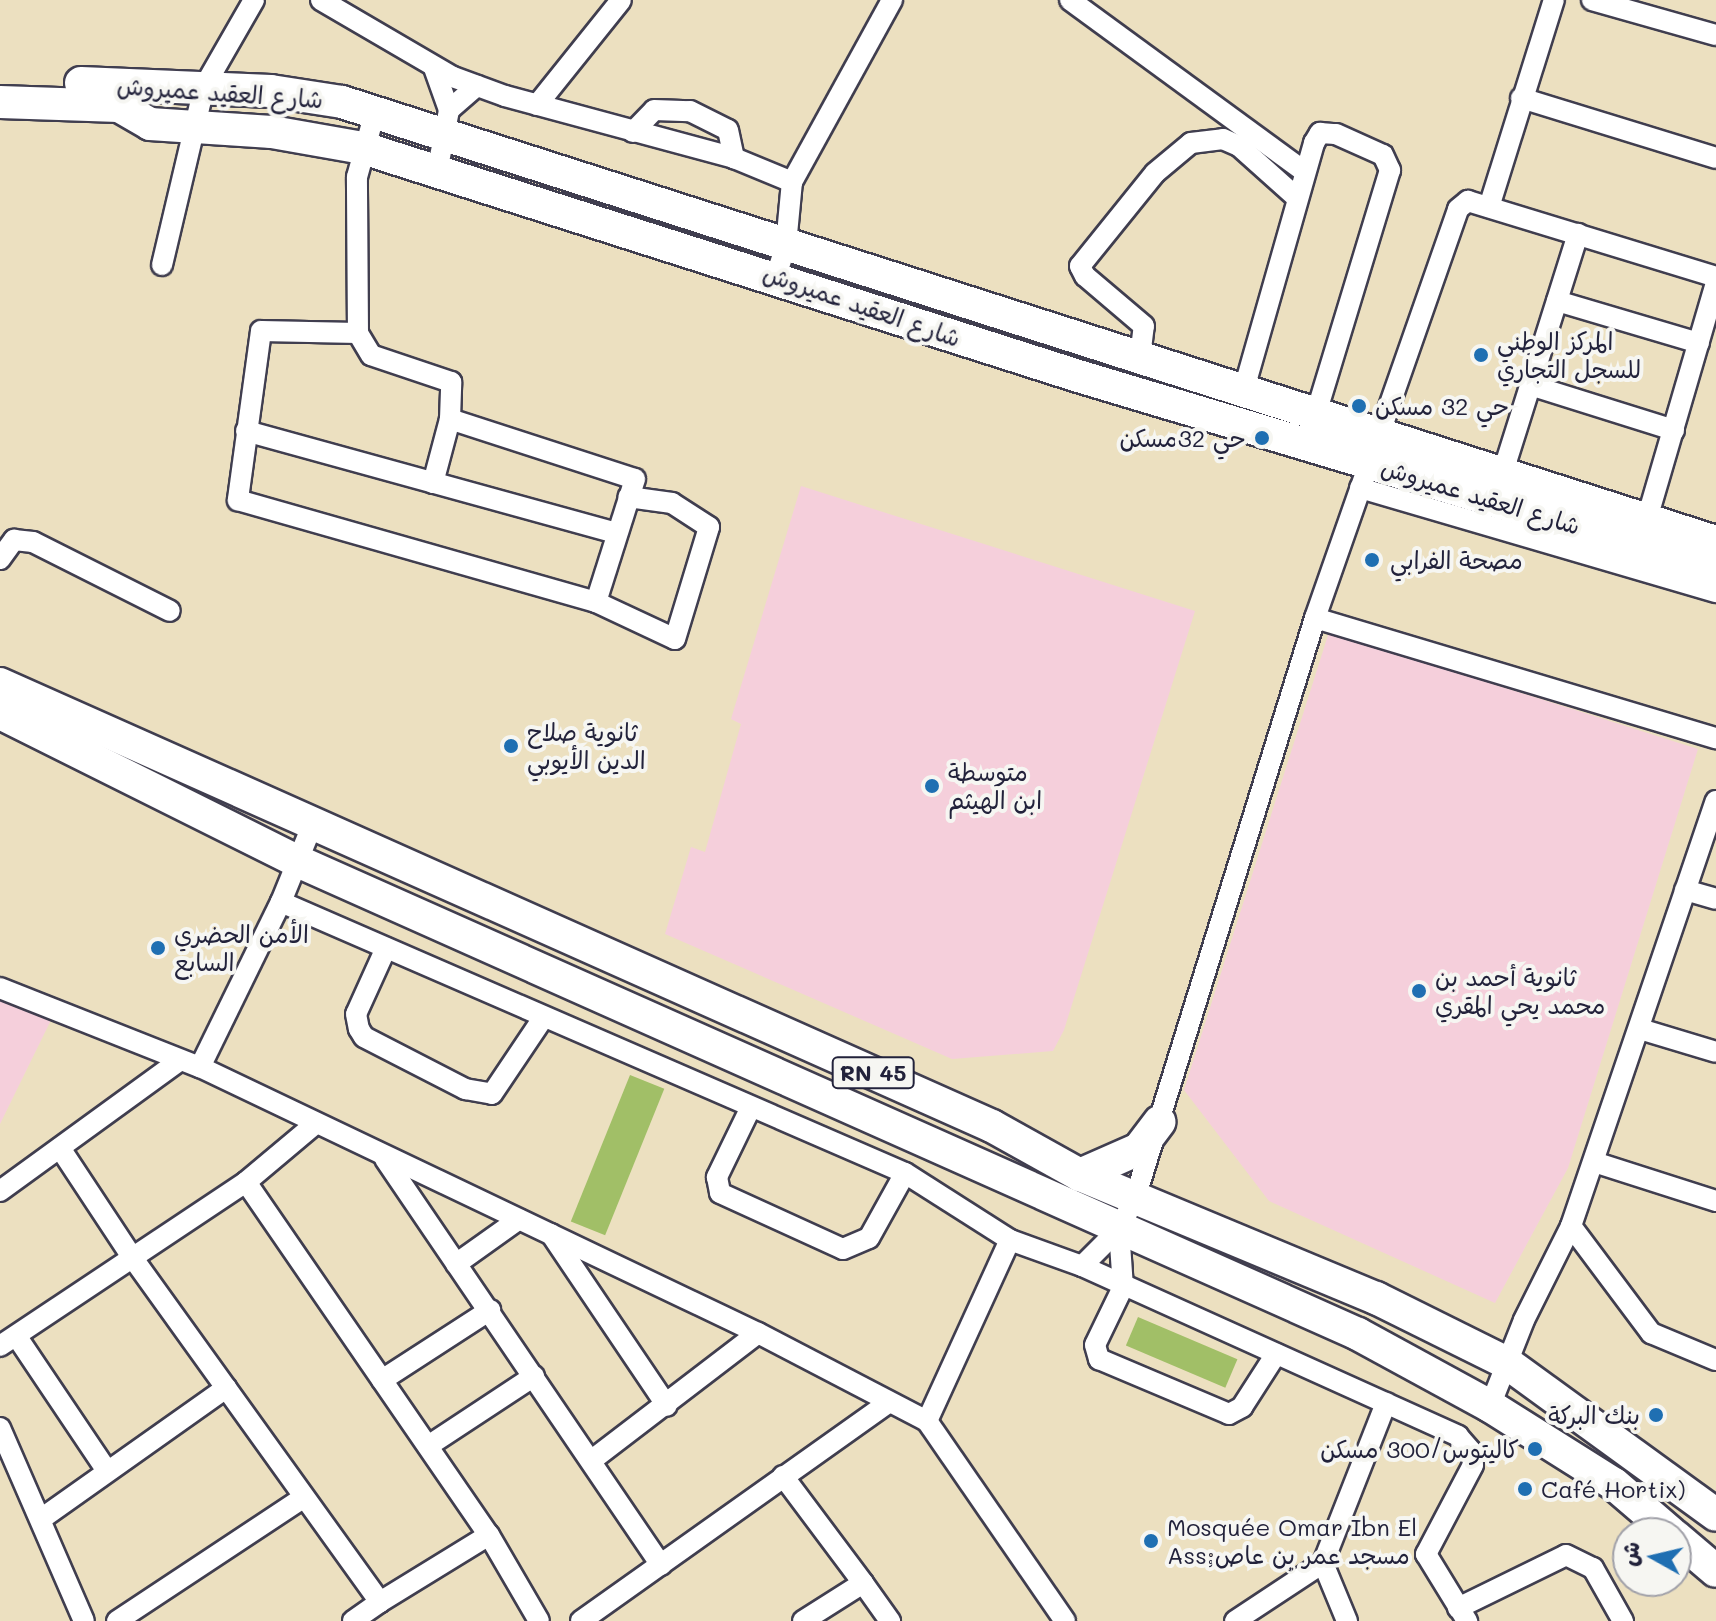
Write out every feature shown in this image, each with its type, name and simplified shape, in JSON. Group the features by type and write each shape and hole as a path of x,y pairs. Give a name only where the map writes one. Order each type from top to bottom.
{"main road":[{"name":"شارع العقيد عميروش","path":"0,80 204,87 311,97 375,112 447,121 786,245 1378,431 1502,475 1643,533 1716,567"},
{"name":"شارع العقيد عميروش","path":"0,102 119,106 150,124 272,132 363,148 776,276 866,309 1364,475 1643,533 1716,542"},
{"path":"866,309 876,273"},
{"name":"RN 45","path":"0,684 313,823 422,875 992,1126 1080,1175 1136,1195 1308,1267 1507,1363 1716,1515"},
{"name":"RN 45","path":"0,713 295,860 406,911 1358,1334 1490,1406 1614,1484 1652,1517"},
{"path":"406,911 422,875"},
{"path":"1080,1175 1139,1149 1159,1122"},
{"path":"1692,1551 1716,1571"}],"street":[{"path":"162,265 204,87 254,0"},
{"path":"321,0 434,68 477,86 734,158 792,182"},
{"path":"537,105 621,0"},
{"path":"776,276 786,245 792,182 892,0"},
{"path":"1070,0 1304,171"},
{"path":"1489,207 1554,0"},
{"path":"1592,0 1716,35"},
{"path":"434,68 447,121 437,172"},
{"path":"447,121 477,86"},
{"path":"1521,98 1716,158"},
{"path":"633,132 654,110 690,111 728,130 734,158"},
{"path":"375,112 357,177 358,333 371,355 451,382 450,419 433,483"},
{"path":"1244,389 1295,196 1314,143 1325,132 1383,155 1390,170 1317,411"},
{"path":"1140,357 1144,326 1085,276 1080,266 1155,173 1191,143 1223,139 1239,146 1295,196"},
{"path":"1082,1266 1119,1229 1136,1195 1315,618 1458,209 1468,201 1716,279 1643,533"},
{"path":"1502,475 1578,234"},
{"path":"1557,301 1699,343"},
{"path":"358,333 261,331 238,500 596,602 675,639 709,527 672,503 628,497"},
{"path":"1530,385 1674,430"},
{"path":"450,419 635,479 596,602"},
{"path":"246,431 617,533"},
{"path":"1364,475 1716,592"},
{"path":"0,559 14,540 33,542 170,611"},
{"path":"1315,618 1716,738"},
{"path":"1490,1406 1571,1226 1716,801"},
{"path":"200,1067 281,902 295,860 313,823"},
{"path":"1685,890 1716,899"},
{"path":"281,902 750,1109 905,1173 1010,1240 1082,1266 1458,1436 1472,1452 1473,1465 1426,1554 1463,1614 1559,1554 1593,1568 1623,1621"},
{"path":"386,948 356,1014 359,1029 364,1037 465,1089 492,1094 543,1018"},
{"path":"0,988 200,1067 385,1159 550,1232 758,1333 927,1421 1065,1621"},
{"path":"1640,1029 1716,1052"},
{"path":"0,1191 179,1061"},
{"path":"750,1109 717,1177 720,1193 843,1249 869,1238 905,1173"},
{"path":"107,1471 8,1342 246,1182 315,1124"},
{"path":"60,1148 132,1257 380,1602"},
{"path":"385,1159 661,1565"},
{"path":"1594,1162 1716,1201"},
{"path":"246,1182 489,1535 539,1621"},
{"path":"456,1264 519,1219"},
{"path":"1571,1226 1651,1333 1715,1358"},
{"path":"1119,1229 1123,1287 1095,1345 1099,1359 1229,1414 1242,1407 1276,1354"},
{"path":"550,1232 667,1406"},
{"path":"927,1421 1010,1240"},
{"path":"382,1380 490,1310"},
{"path":"592,1460 667,1406 758,1333"},
{"path":"428,1446 534,1376"},
{"path":"41,1519 226,1388"},
{"path":"581,1621 889,1402"},
{"path":"1235,1621 1323,1563 1386,1403"},
{"path":"0,1428 84,1621"},
{"path":"783,1476 890,1621"},
{"path":"117,1621 304,1497"},
{"path":"353,1621 489,1535"},
{"path":"1323,1563 1347,1621"},
{"path":"803,1621 863,1583"}],"shaded area":[{"name":"متوسطة ابن الهيثم","path":"801,486 1195,611 1064,1030 1053,1051 952,1059 665,934 691,847 705,852 741,724 731,719"},
{"name":"ثانوية أحمد بن محمد يحي المقري","path":"1329,632 1698,749 1568,1168 1495,1303 1269,1201 1184,1090"},
{"path":"0,997 52,1018 0,1124"}],"green space":[{"path":"630,1075 664,1089 605,1235 571,1221"},
{"path":"1138,1317 1237,1359 1225,1388 1126,1346"}],"place":[{"name":"المركز الوطني للسجل التجاري","path":"1481,355"},
{"name":"حي 32 مسكن","path":"1359,406"},
{"name":"حي 32مسكن","path":"1262,438"},
{"name":"مصحة الفرابي","path":"1372,560"},
{"name":"ثانوية صلاح الدين الأيوبي","path":"511,746"},
{"name":"متوسطة ابن الهيثم","path":"932,786"},
{"name":"الأمن الحضري السابع","path":"158,948"},
{"name":"ثانوية أحمد بن محمد يحي المقري","path":"1419,991"},
{"name":"بنك البركة","path":"1656,1415"},
{"name":"كاليتوس/300 مسكن","path":"1535,1449"},
{"name":"Café Hortix)","path":"1525,1489"},
{"name":"Mosquée Omar Ibn El Ass;مسجد عمر بن عاص","path":"1151,1541"}]}
